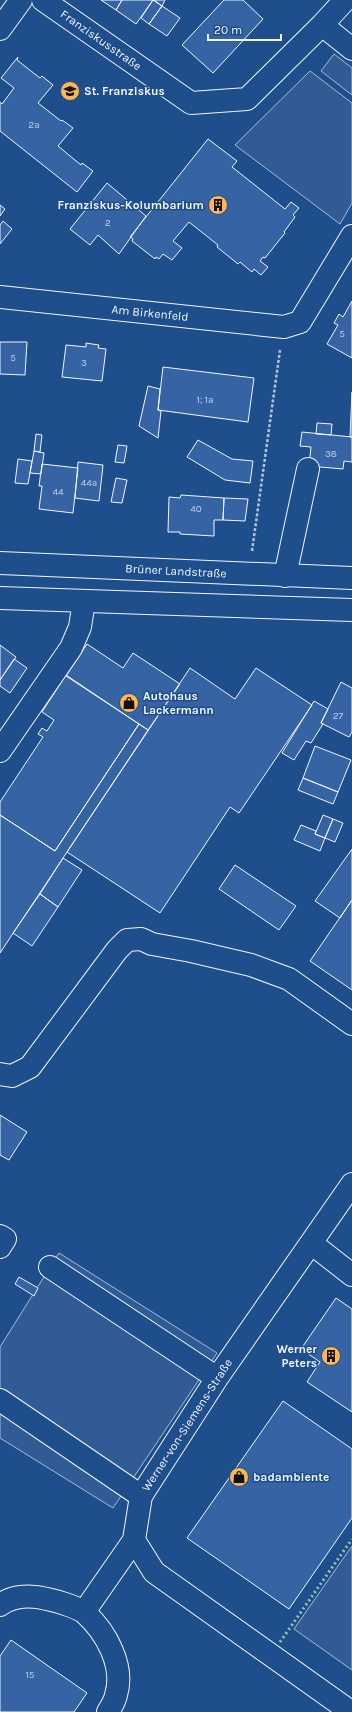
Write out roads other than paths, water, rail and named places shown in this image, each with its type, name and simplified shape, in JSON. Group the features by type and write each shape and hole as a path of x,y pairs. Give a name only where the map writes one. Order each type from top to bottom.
{"street":[{"path":"0,29 21,0"},
{"name":"Franziskusstraße","path":"43,0 191,103 248,99 345,0"},
{"path":"322,25 352,49"},
{"name":"Am Birkenfeld","path":"0,297 292,325 352,236"},
{"path":"285,576 308,469"},
{"name":"Brüner Landstraße","path":"0,563 248,575 352,578"},
{"path":"0,598 352,610"},
{"path":"0,751 71,648 80,627 84,601"},
{"path":"0,1074 12,1076 30,1067 117,950 127,940 141,939 152,944 191,951 251,965 288,979 352,1024"},
{"name":"Werner-von-Siemens-Straße","path":"134,1540 141,1496 216,1378 352,1184"},
{"path":"0,1236 5,1239 0,1247"},
{"path":"310,1243 352,1275"},
{"path":"50,1267 216,1378"},
{"path":"0,1400 141,1496"},
{"path":"84,1612 134,1540 154,1572 351,1712"},
{"path":"0,1605 21,1597 37,1596 56,1601 84,1612 102,1633 115,1657 119,1676 116,1695 108,1712"}],"place":[{"name":"St. Franziskus","path":"70,91"},
{"name":"Franziskus-Kolumbarium","path":"218,205"},
{"name":"Autohaus Lackermann","path":"129,703"},
{"name":"Werner Peters","path":"331,1356"},
{"name":"badambiente","path":"239,1477"}]}
